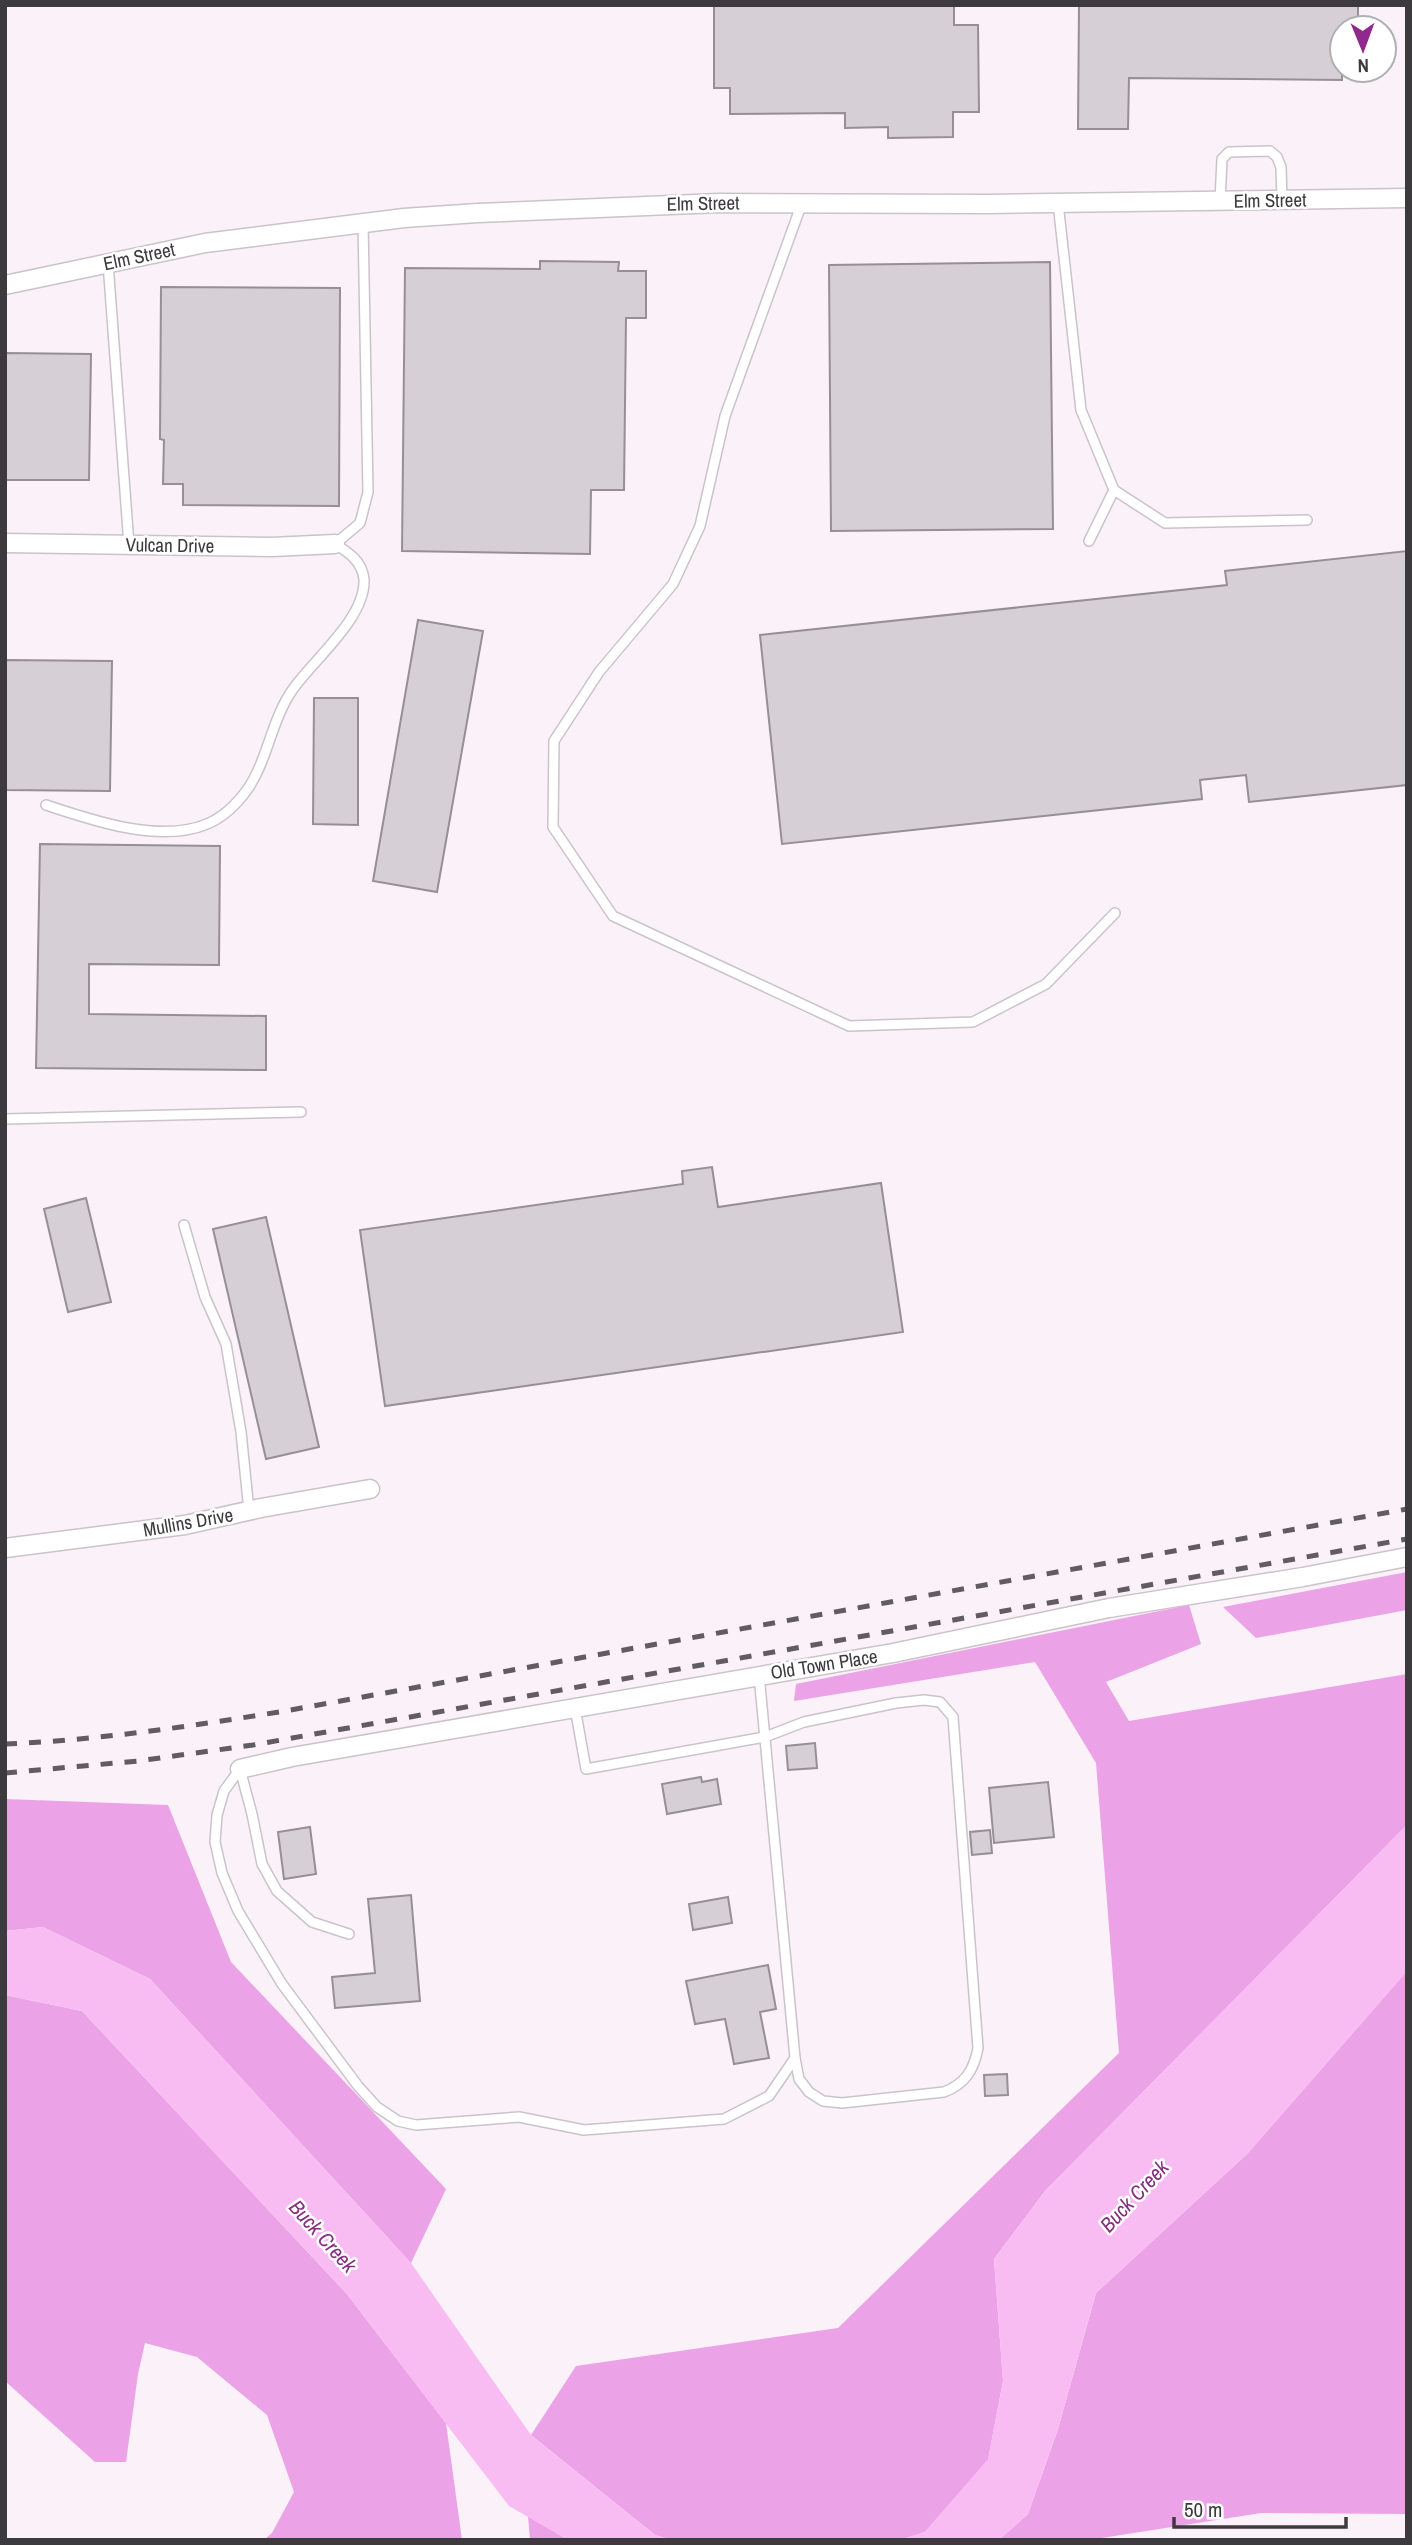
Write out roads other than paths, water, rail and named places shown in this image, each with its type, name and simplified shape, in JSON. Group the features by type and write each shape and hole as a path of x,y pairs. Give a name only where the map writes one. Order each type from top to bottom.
{"street":[{"name":"Elm Street","path":"5,285 205,243 404,218 681,203 1058,203 1407,198"},
{"name":"Vulcan Drive","path":"5,543 272,547 335,544"},
{"name":"Mullins Drive","path":"5,1548 185,1525 370,1489"},
{"name":"Old Town Place","path":"240,1769 292,1757 892,1653 1109,1608 1407,1558"}],"lane":[{"path":"1220,201 1222,159 1229,152 1270,151 1277,157 1281,167 1282,200"},
{"path":"802,203 725,416 700,526 673,584 598,672 554,741 553,827 613,916 849,1026 973,1022 1046,984 1115,913"},
{"path":"1058,203 1081,410 1114,490 1165,523 1307,520"},
{"path":"46,806 139,830 176,830 205,825 226,814 259,771 277,718 291,692 351,619 361,598 364,579 359,564 335,544 360,523 369,492 363,223"},
{"path":"108,263 129,545"},
{"path":"1090,541 1114,490"},
{"path":"5,1119 301,1112"},
{"path":"184,1225 205,1297 226,1344 242,1443 249,1511"},
{"path":"575,1707 586,1769 765,1737 804,1722 896,1703 924,1700 940,1702 953,1717 978,2048 971,2073 958,2086 944,2092 842,2103 822,2101 809,2092 799,2079 795,2058 765,1737 759,1675"},
{"path":"240,1769 224,1791 217,1815 215,1842 222,1873 238,1911 282,1984 358,2086 377,2107 398,2122 416,2125 519,2117 584,2130 724,2119 769,2096 795,2058"},
{"path":"240,1769 262,1864 277,1891 313,1922 349,1934"}],"water":[{"name":"Buck Creek","path":"1407,1825 1407,1971 1247,2154 1096,2293 1058,2429 1028,2514 999,2540 900,2540 925,2532 988,2459 1003,2381 994,2259 1045,2191"},
{"name":"Buck Creek","path":"43,1927 150,1979 411,2263 531,2435 655,2535 672,2540 568,2540 509,2506 346,2293 82,2011 5,1995 5,1931"}],"railway":[{"path":"5,1744 111,1736 285,1711 1407,1509"},
{"path":"5,1773 138,1761 253,1745 1407,1539"}]}
